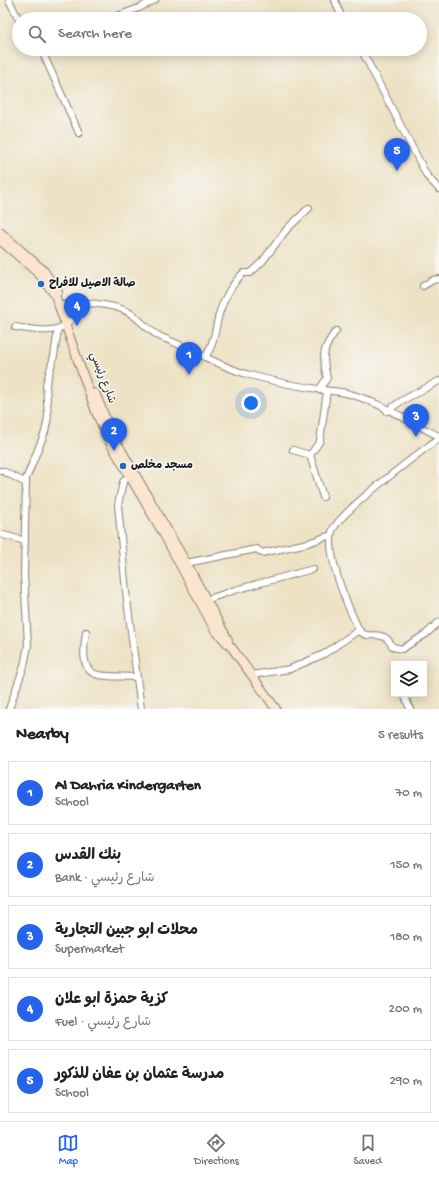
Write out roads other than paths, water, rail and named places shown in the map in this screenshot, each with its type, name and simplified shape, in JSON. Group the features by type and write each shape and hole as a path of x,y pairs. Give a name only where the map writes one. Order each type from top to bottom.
{"main road":[{"name":"شارع رئيسي","path":"0,232 44,271 53,282 68,323 96,412 108,439 131,473 186,563 215,630 232,648 276,709"},
{"name":"شارع رئيسي","path":"0,240 48,284 61,306"},
{"name":"شارع رئيسي","path":"131,473 163,533 203,601"}],"street":[{"path":"9,0 15,12"},
{"path":"128,12 155,0"},
{"path":"335,0 339,12"},
{"path":"44,56 79,133"},
{"path":"365,56 427,176 439,189"},
{"path":"206,356 212,347 220,310 237,279 243,273 250,273 262,262 287,229 309,208"},
{"path":"423,286 439,279"},
{"path":"61,306 73,302 123,310 132,314 152,332 229,368 250,375 320,390 345,393 361,398 439,437 358,502 335,525 331,535 331,547 342,590 359,630 367,636 384,636 393,647 400,649 426,634 439,622"},
{"path":"15,327 58,330 68,323"},
{"path":"10,709 24,666 28,645 24,575 26,479 45,432 48,417 46,384 54,356 58,330"},
{"path":"320,390 327,378 324,367 325,345 336,331"},
{"path":"387,410 439,381"},
{"path":"310,455 320,441 327,391"},
{"path":"293,450 310,455"},
{"path":"310,455 322,497"},
{"path":"0,471 3,471 26,483"},
{"path":"131,473 123,482 118,504 126,592 141,709"},
{"path":"0,534 25,541"},
{"path":"186,563 257,549 262,553 308,543 331,535"},
{"path":"203,601 313,569"},
{"path":"251,675 290,670 324,654 359,630"},
{"path":"86,632 84,649 87,668 90,672 96,675 136,677"},
{"path":"405,697 410,709"}],"place":[{"name":"مدرسة عثمان بن عفان للذكور","path":"397,171"},
{"name":"صالة الاصيل للافراح","path":"41,284"},
{"name":"كزية حمزة ابو علان","path":"77,326"},
{"name":"Al Dahria Kindergarten","path":"189,375"},
{"name":"محلات ابو جبين التجارية","path":"416,437"},
{"name":"بنك القدس","path":"114,451"},
{"name":"مسجد مخلص","path":"123,466"}]}
